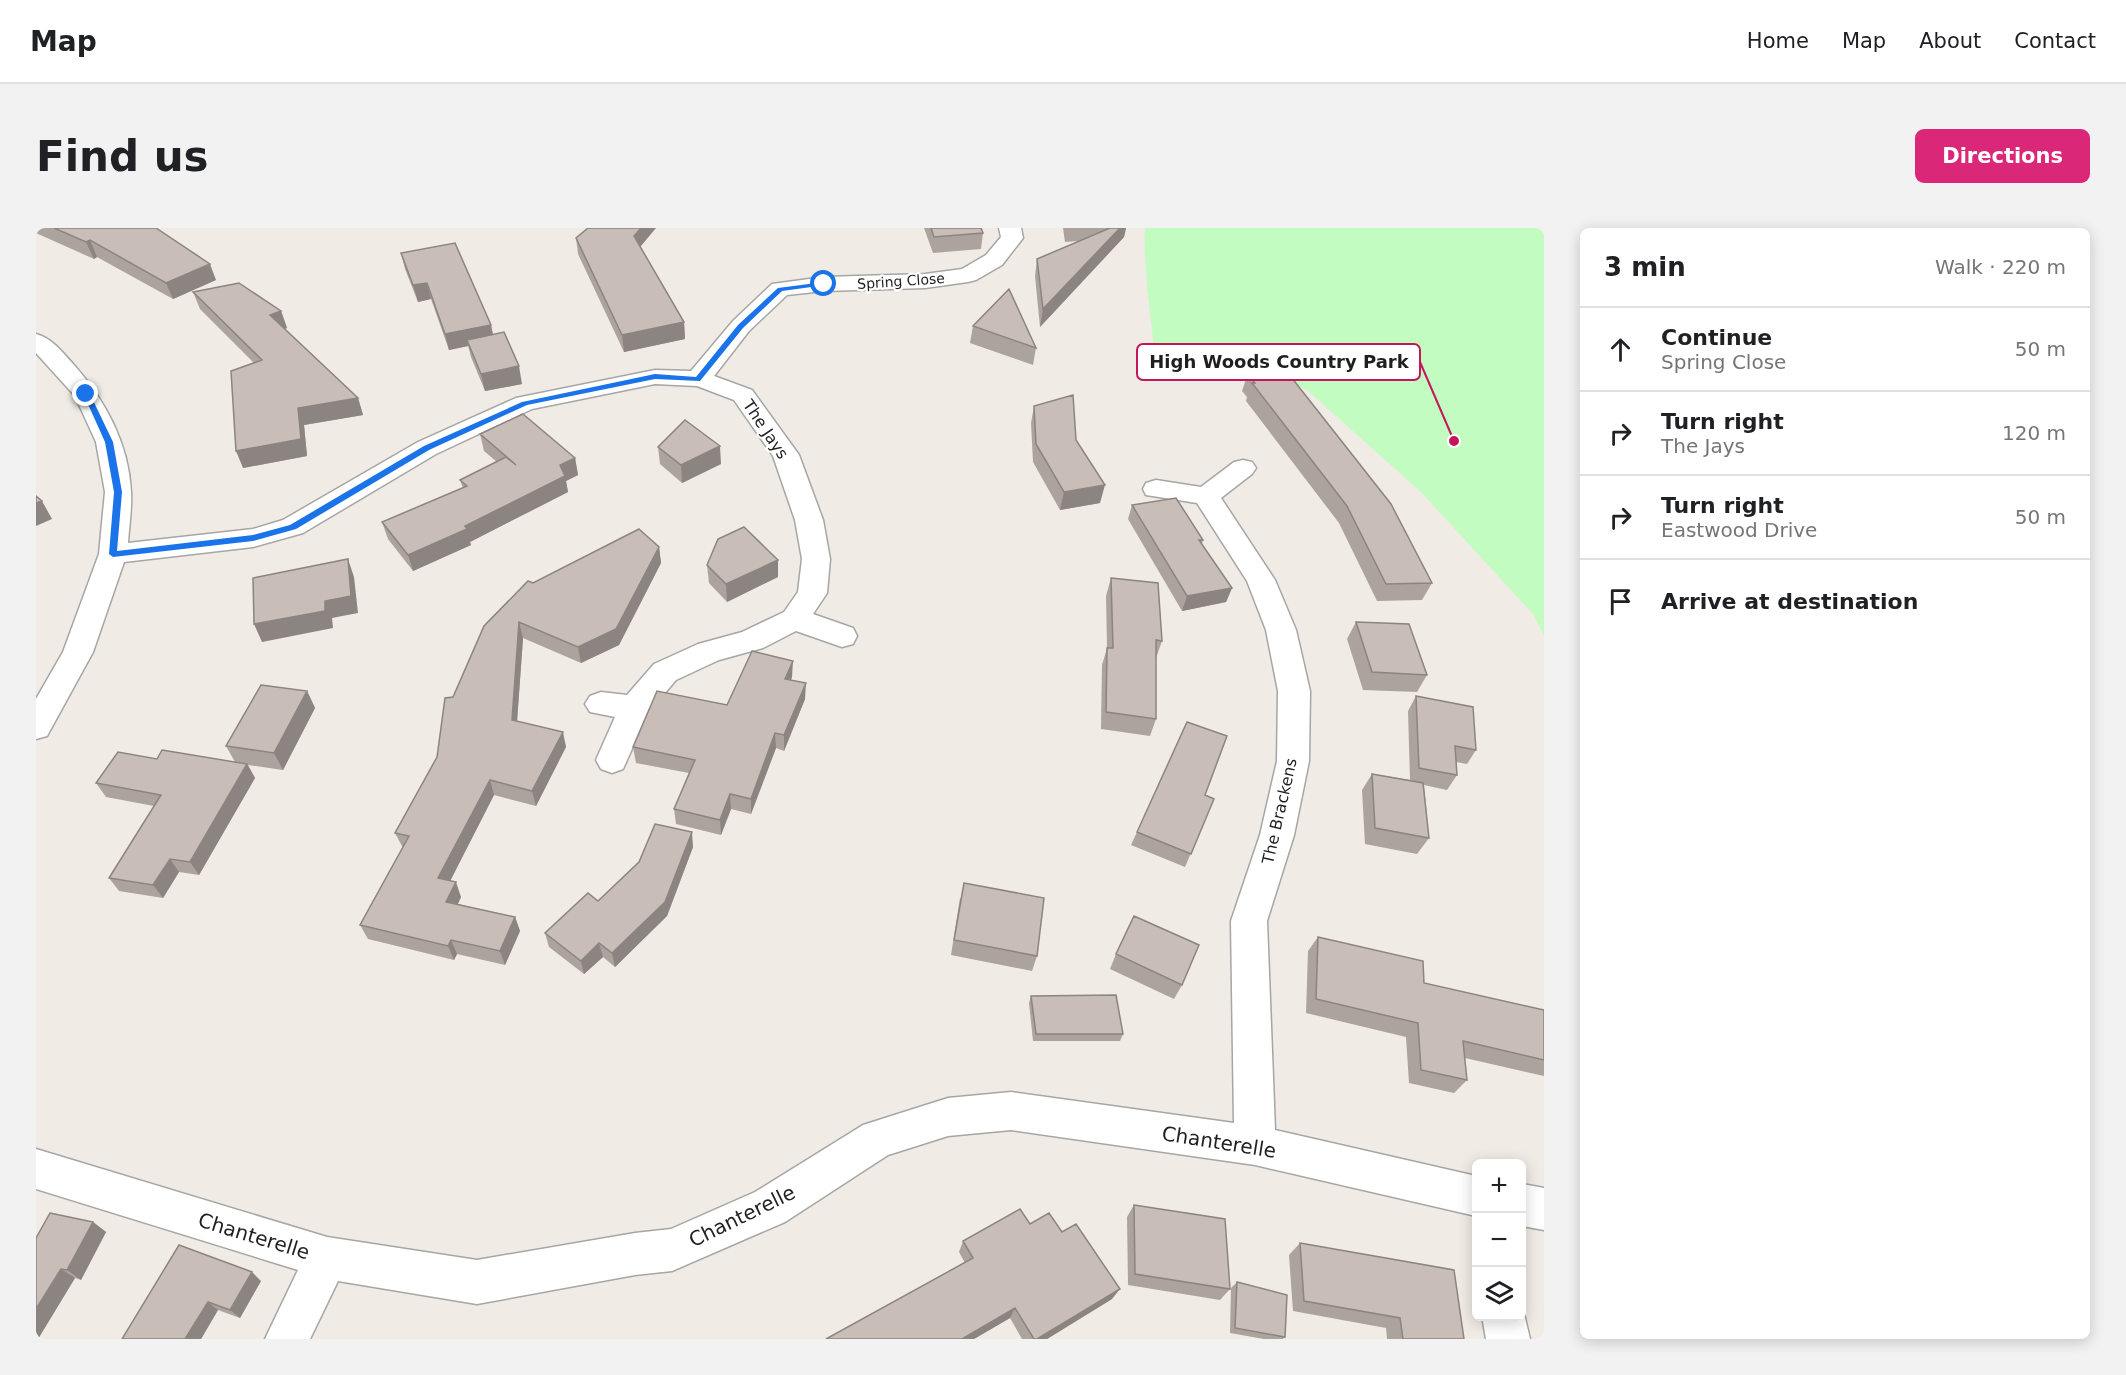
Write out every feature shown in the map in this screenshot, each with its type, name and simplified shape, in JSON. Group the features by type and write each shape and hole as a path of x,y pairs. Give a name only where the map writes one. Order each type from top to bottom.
{"street":[{"name":"Spring Close","path":"698,380 741,326 780,289 824,284 925,281 968,275 994,260 1012,238 1010,228"},
{"path":"36,341 51,354 86,394 109,442 118,492 113,554 78,652 36,727"},
{"name":"The Jays","path":"113,554 253,538 293,527 427,448 525,403 655,377 698,380 743,395 786,455 809,520 816,559 812,593 794,619 752,640 709,652 665,672 635,707 612,760"},
{"path":"1156,489 1206,496 1243,468"},
{"name":"The Brackens","path":"1206,496 1261,580 1281,630 1294,691 1293,761 1276,836 1249,921 1255,1145"},
{"path":"794,619 843,636"},
{"path":"601,704 635,707"},
{"name":"Chanterelle","path":"36,1169 327,1258 477,1282 635,1254 672,1250 770,1207 877,1139 948,1117 1011,1111 1255,1145 1472,1195"},
{"path":"1526,1206 1544,1209"},
{"path":"287,1339 327,1258"},
{"path":"1505,1321 1508,1339"}],"green space":[{"path":"1145,228 1544,228 1544,635 1533,614 1421,492 1307,390 1266,370 1224,364 1193,370 1155,362 1146,278"}],"building":[{"path":"54,228 156,228 210,264 166,283 90,240 86,242"},
{"path":"588,228 641,228 634,236 684,322 622,335 576,238"},
{"path":"931,228 981,228 983,233 934,237"},
{"path":"1110,228 1120,228 1043,309 1037,259"},
{"path":"455,243 491,325 445,334 427,283 413,285 401,253"},
{"path":"239,283 281,311 270,315 358,398 298,408 301,439 236,451 231,371 262,360 193,292"},
{"path":"1009,289 1036,348 973,326"},
{"path":"504,332 519,366 481,374 467,340"},
{"path":"1273,354 1391,504 1432,583 1386,584 1347,506 1252,383 1255,383 1248,373"},
{"path":"1073,395 1076,440 1105,485 1064,492 1036,444 1034,406"},
{"path":"523,414 575,458 560,465 565,476 465,526 467,529 408,555 382,522 467,486 460,480 506,457 516,465 480,434"},
{"path":"685,420 720,446 681,465 658,447"},
{"path":"1176,498 1203,540 1199,540 1232,588 1187,596 1132,505"},
{"path":"744,527 778,560 726,584 707,565 718,539"},
{"path":"639,529 659,547 616,629 578,647 519,622 512,720 563,732 532,791 490,780 438,878 456,882 446,902 515,917 500,951 451,940 448,946 360,925 409,836 395,833 437,757 445,698 453,697 484,626 528,581 533,583"},
{"path":"348,559 351,596 325,601 325,611 254,624 253,578"},
{"path":"1111,578 1158,583 1162,641 1156,640 1156,719 1106,712 1107,648 1113,648"},
{"path":"1356,622 1409,624 1427,675 1372,672"},
{"path":"752,651 793,661 785,679 806,683 784,735 775,733 751,799 730,794 720,820 674,809 695,760 633,747 657,691 727,705"},
{"path":"261,685 307,691 274,753 226,746"},
{"path":"1416,696 1473,707 1476,750 1455,746 1457,775 1419,768"},
{"path":"1187,722 1227,736 1205,795 1214,799 1191,854 1137,832"},
{"path":"162,750 247,764 190,862 170,859 153,885 109,878 161,795 96,783 118,752 157,759"},
{"path":"1372,774 1423,783 1429,838 1375,828"},
{"path":"655,824 692,832 665,902 612,953 599,943 581,961 545,933 588,893 598,901 639,862"},
{"path":"964,883 1044,898 1037,956 954,940"},
{"path":"1134,916 1199,945 1182,985 1116,954"},
{"path":"1318,937 1423,961 1424,983 1544,1010 1544,1060 1463,1041 1467,1080 1421,1070 1418,1023 1316,999"},
{"path":"1116,995 1123,1034 1036,1034 1031,996"},
{"path":"1134,1205 1225,1219 1230,1289 1135,1274"},
{"path":"1020,1209 1030,1224 1049,1213 1062,1232 1076,1224 1120,1289 1037,1339 1034,1339 1015,1308 962,1339 826,1339 973,1258 963,1241"},
{"path":"50,1213 93,1222 67,1270 61,1269 36,1309 36,1238"},
{"path":"1300,1243 1454,1270 1464,1339 1403,1339 1400,1318 1304,1301"},
{"path":"179,1245 252,1272 230,1310 208,1302 185,1339 122,1339"},
{"path":"1237,1282 1287,1295 1285,1337 1235,1328"}],"place":[{"name":"High Woods Country Park","path":"1454,441"}],"route":[{"path":"86,394 109,442 118,492 113,554 253,538 293,527 427,448 525,403 655,377 698,380 741,326 780,289 824,284"}]}
